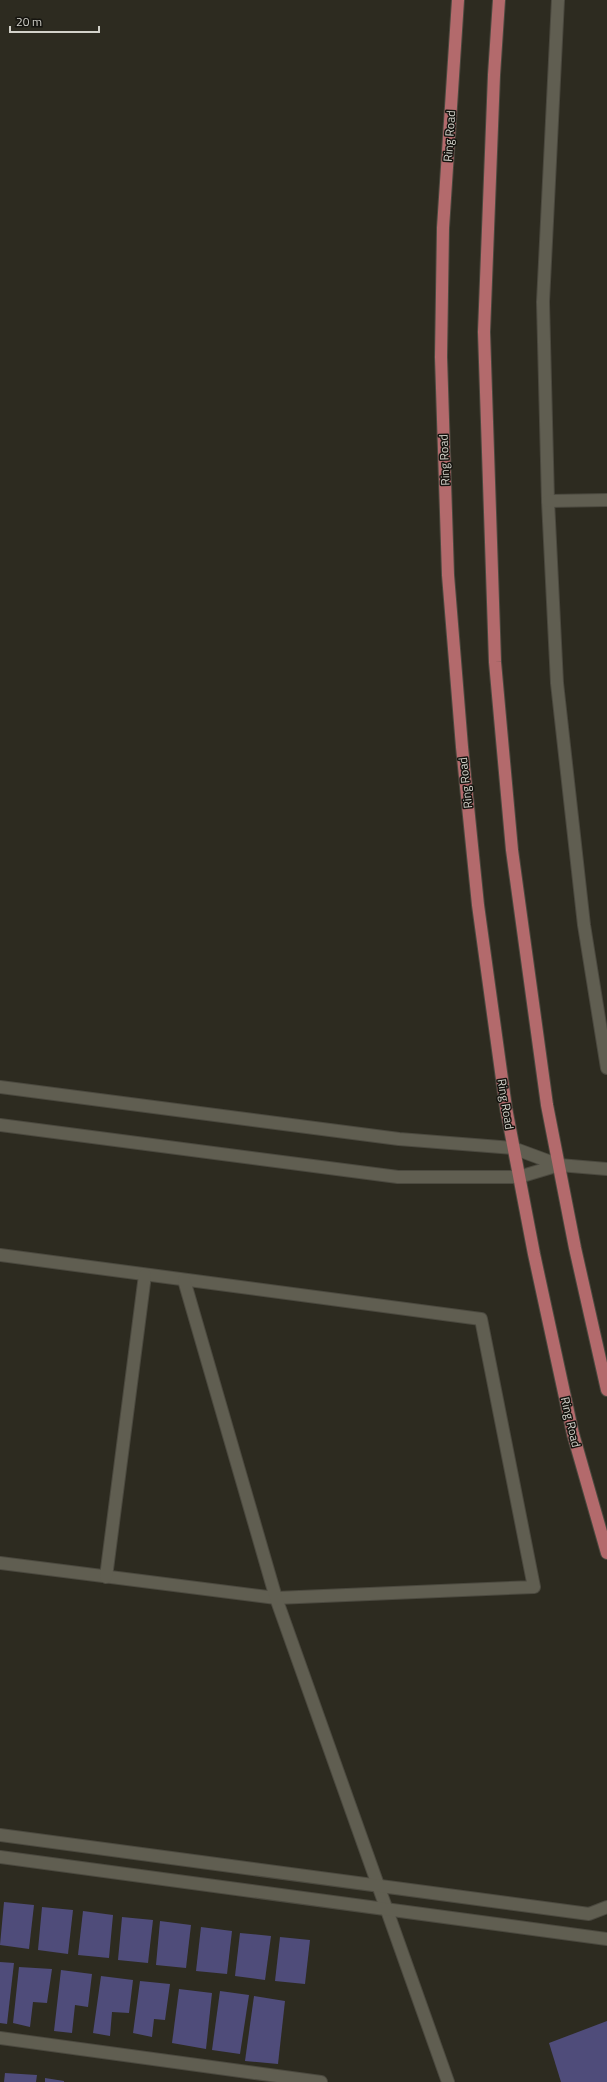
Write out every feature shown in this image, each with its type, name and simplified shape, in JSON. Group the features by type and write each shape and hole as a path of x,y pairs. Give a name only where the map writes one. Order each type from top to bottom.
{"highway":[{"name":"Ring Road","path":"458,0 443,228 441,357 448,575 462,747 478,905 506,1108 513,1148 573,1434 607,1553"},
{"path":"499,0 494,75 484,332 495,662 512,850 547,1105 575,1248 607,1390"}],"street":[{"path":"558,0 544,302 548,501 557,683 584,925 607,1068"},
{"path":"548,501 607,500"},
{"path":"0,1087 400,1139 513,1148 559,1166 607,1169"},
{"path":"0,1125 398,1177 519,1177 559,1166"},
{"path":"0,1255 481,1319 534,1587 276,1598 0,1563"},
{"path":"106,1577 145,1275"},
{"path":"184,1280 276,1598 448,2082"},
{"path":"0,1835 589,1914 607,1907"},
{"path":"0,1857 607,1939"},
{"path":"0,2038 321,2082"}],"building":[{"path":"4,1902 34,1905 29,1949 0,1945"},
{"path":"42,1907 73,1910 68,1954 38,1950"},
{"path":"83,1911 113,1915 109,1958 78,1955"},
{"path":"122,1917 153,1920 148,1963 118,1960"},
{"path":"160,1921 191,1925 186,1968 156,1965"},
{"path":"201,1927 232,1931 227,1974 196,1971"},
{"path":"240,1933 271,1936 265,1980 235,1976"},
{"path":"280,1937 310,1940 305,1984 275,1981"},
{"path":"0,1962 14,1963 7,2024 0,2023"},
{"path":"19,1967 52,1969 47,2003 33,2002 30,2027 13,2023"},
{"path":"61,1970 92,1974 88,2007 75,2005 72,2033 54,2031"},
{"path":"101,1976 133,1980 129,2013 112,2012 110,2036 93,2033"},
{"path":"140,1981 170,1984 165,2020 154,2019 152,2037 133,2033"},
{"path":"179,1989 212,1993 206,2049 172,2043"},
{"path":"220,1991 249,1995 240,2054 212,2050"},
{"path":"254,1996 285,2001 278,2064 245,2061"},
{"path":"607,2021 607,2082 561,2082 549,2043"},
{"path":"5,2073 37,2075 36,2082 4,2082"},
{"path":"45,2078 64,2081 64,2082 45,2082"}]}
